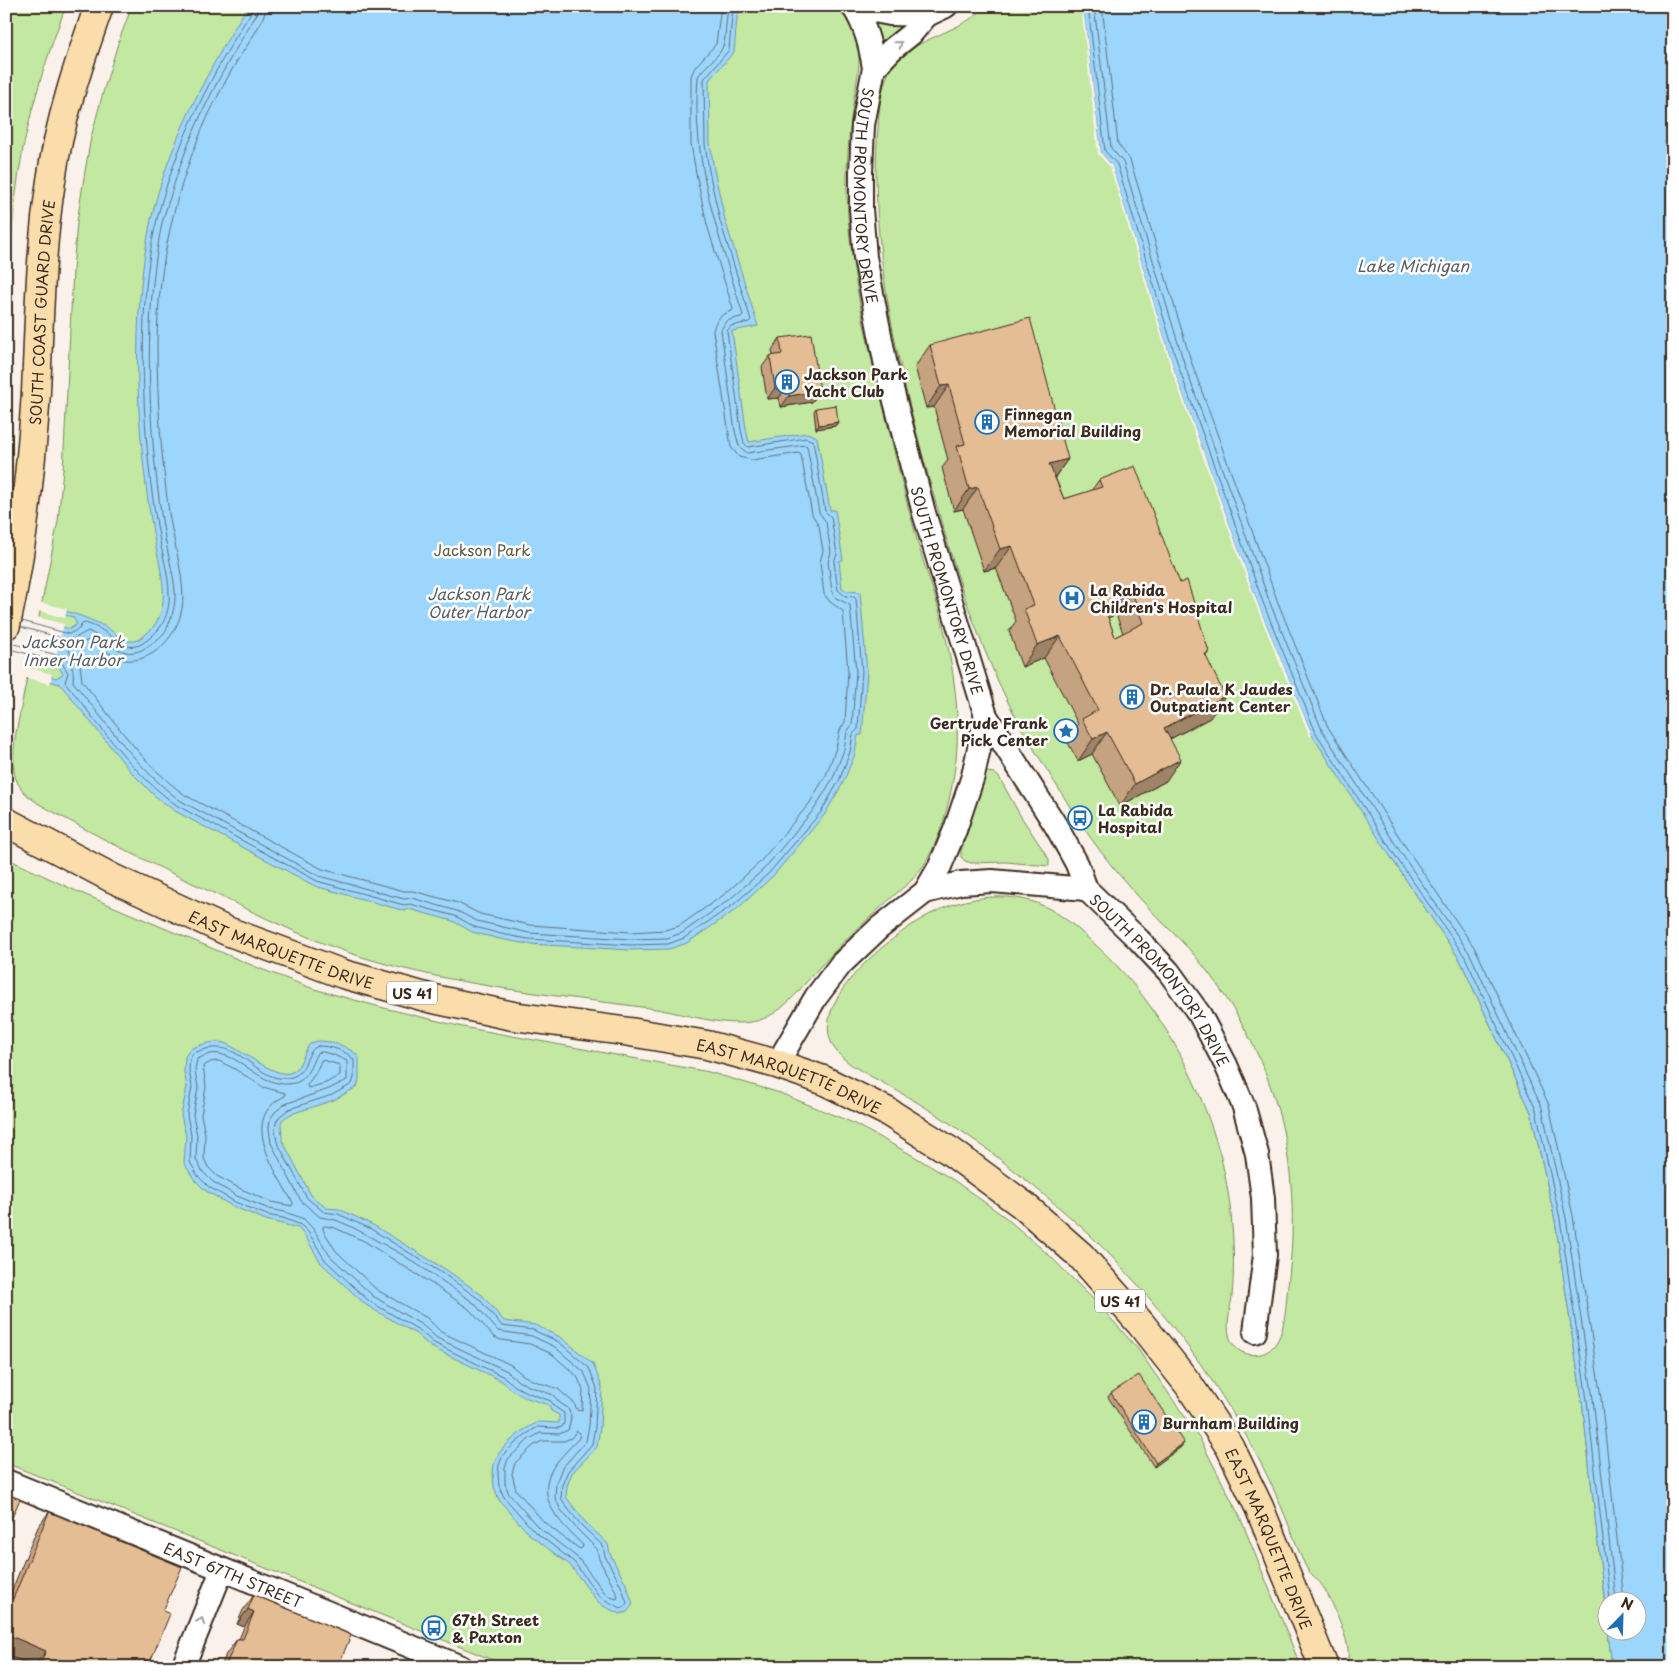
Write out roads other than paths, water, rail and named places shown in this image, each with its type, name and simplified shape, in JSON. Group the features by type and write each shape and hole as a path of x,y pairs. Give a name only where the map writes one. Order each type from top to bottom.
{"main road":[{"name":"SOUTH COAST GUARD DRIVE","path":"6,625 16,581 30,468 44,229 51,179 64,116 100,6"},
{"name":"EAST MARQUETTE DRIVE","path":"6,822 112,878 227,931 343,974 429,998 514,1016 707,1045 777,1064 823,1080 880,1108 950,1151 1023,1205 1081,1256 1141,1324 1183,1378 1230,1448 1259,1506 1324,1667"}],"street":[{"name":"SOUTH PROMONTORY DRIVE","path":"853,6 890,14 937,10"},
{"name":"SOUTH PROMONTORY DRIVE","path":"853,6 863,23 870,44 874,68 864,125 861,172 861,209 865,257 886,366 924,513 986,716 1056,826 1077,864 1086,889 1169,972 1200,1015 1226,1065 1244,1107 1257,1154 1263,1207 1265,1255 1255,1332"},
{"name":"SOUTH PROMONTORY DRIVE","path":"874,68 891,50 937,10"},
{"path":"777,1064 816,998 841,964 879,928 925,892 940,866 955,830 973,776 986,716"},
{"path":"925,892 961,882 992,880 1086,889"},
{"name":"EAST 67TH STREET","path":"6,1481 461,1667"},
{"path":"183,1667 222,1570"}],"water":[{"name":"Jackson Park Outer Harbor","path":"248,6 740,6 737,17 734,52 709,80 710,143 714,170 725,220 758,326 732,331 746,429 749,442 807,433 817,437 830,510 835,510 843,560 839,561 842,588 847,591 860,592 867,672 862,735 858,735 855,754 843,783 825,814 773,876 737,909 687,943 669,949 631,950 528,944 472,932 453,921 409,909 405,911 315,886 175,811 155,796 131,772 60,684 6,670 6,664 56,678 63,674 59,667 6,653 6,611 70,629 77,624 73,617 6,600 6,597 56,608 92,620 125,640 130,641 139,639 151,629 159,617 163,604 162,576 147,494 139,416 138,336 144,258 158,192 178,136 218,56"},
{"name":"Lake Michigan","path":"1083,6 1673,6 1673,1667 1612,1667 1609,1640 1646,1640 1646,1590 1603,1590 1582,1400 1555,1220 1531,1112 1460,960 1312,735 1259,607 1174,370 1112,166 1101,153"},
{"path":"317,1041 340,1045 359,1057 359,1079 357,1087 334,1100 291,1114 283,1119 281,1123 282,1140 311,1195 326,1208 339,1209 373,1225 448,1271 482,1295 504,1321 535,1325 562,1338 593,1364 602,1387 597,1447 572,1473 567,1486 566,1497 585,1522 608,1544 610,1554 626,1584 633,1604 627,1612 620,1614 597,1601 570,1565 530,1535 499,1500 494,1487 494,1464 499,1453 508,1443 522,1431 538,1422 559,1423 559,1415 551,1411 549,1405 524,1397 502,1381 431,1347 416,1334 366,1305 321,1263 298,1228 266,1220 232,1206 206,1191 194,1179 184,1163 186,1136 181,1115 187,1087 184,1071 185,1057 190,1049 220,1042 231,1046 270,1069 288,1073 297,1068 310,1044"}],"place":[{"name":"Jackson Park Yacht Club","path":"787,382"},
{"name":"Finnegan Memorial Building","path":"987,422"},
{"name":"La Rabida Children's Hospital","path":"1072,598"},
{"name":"Dr. Paula K Jaudes Outpatient Center","path":"1132,697"},
{"name":"Gertrude Frank Pick Center","path":"1066,731"},
{"name":"La Rabida Hospital","path":"1080,818"},
{"name":"Burnham Building","path":"1144,1422"},
{"name":"67th Street & Paxton","path":"434,1628"}],"park label":[{"name":"Jackson Park","path":"482,549"}],"water label":[{"name":"Jackson Park Inner Harbor","path":"73,650"}]}
